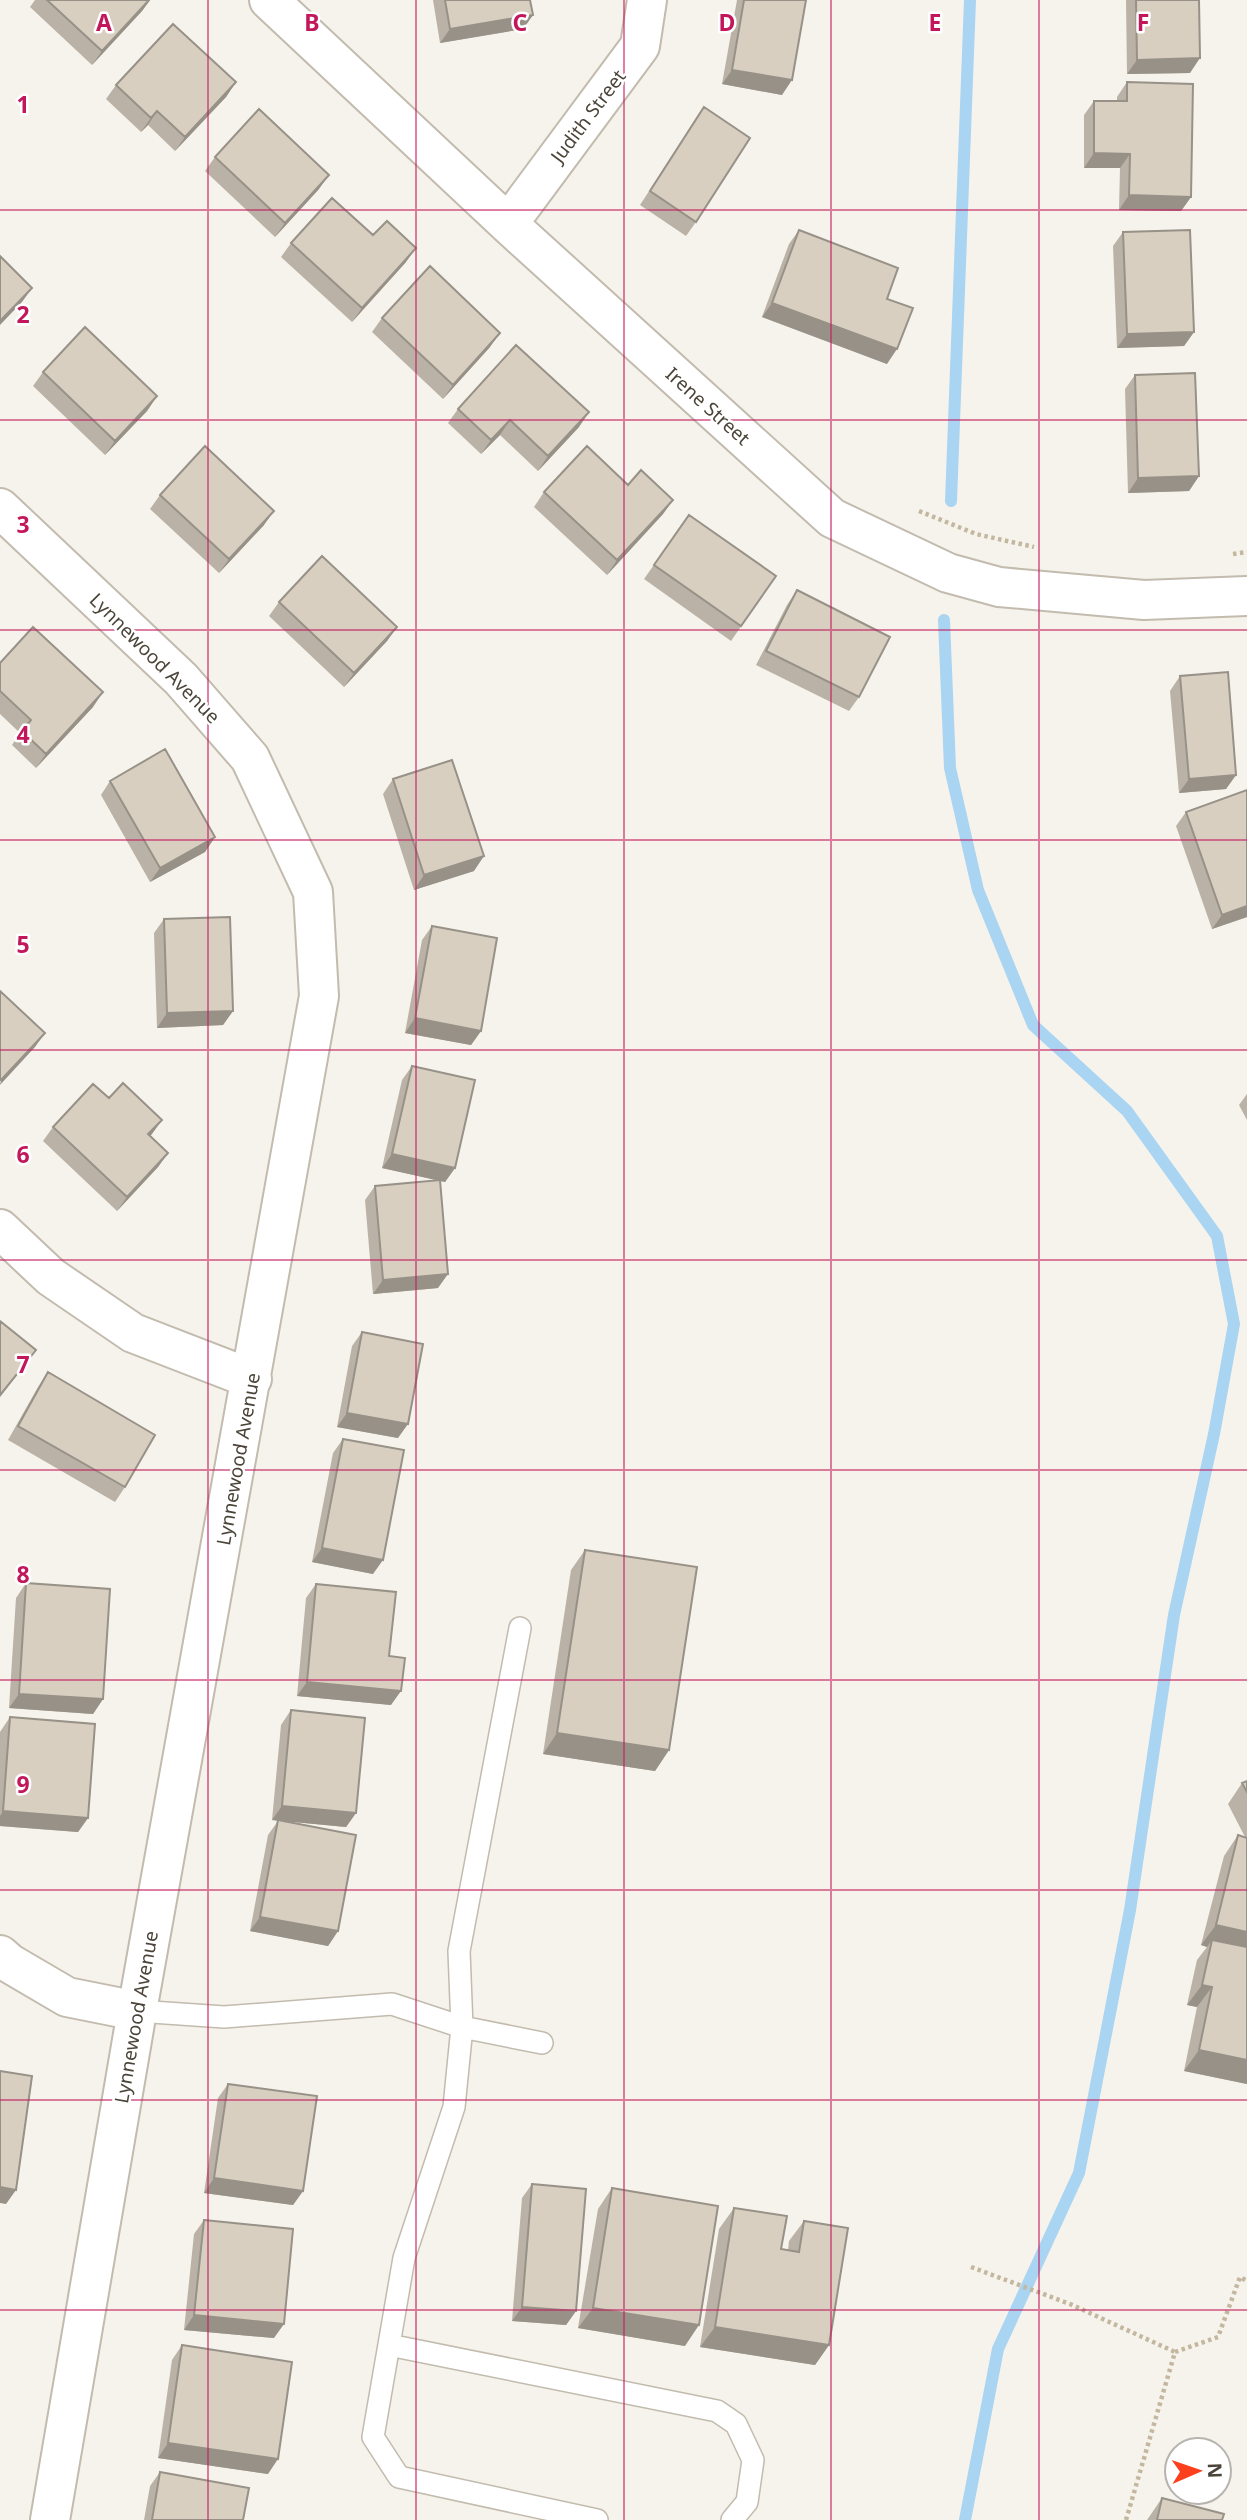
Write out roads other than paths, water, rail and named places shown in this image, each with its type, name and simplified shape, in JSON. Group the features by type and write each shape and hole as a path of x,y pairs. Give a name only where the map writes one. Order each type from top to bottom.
{"street":[{"name":"Irene Street","path":"270,0 508,223 832,518 948,573 999,587 1144,600 1247,596"},
{"name":"Judith Street","path":"508,223 640,46 647,0"},
{"name":"Lynnewood Avenue","path":"0,508 181,679 250,758 313,892 319,996 137,2011 50,2520"},
{"path":"0,1229 51,1277 133,1333 252,1379"},
{"path":"0,1955 67,1997 137,2011"}],"lane":[{"path":"520,1628 459,1951 462,2027 454,2107 404,2258 373,2437 399,2476 597,2520"},
{"path":"137,2011 224,2017 392,2004 462,2027 542,2043"},
{"path":"389,2344 718,2411 736,2424 753,2460 747,2502 732,2520"}],"waterway":[{"path":"951,501 970,0"},
{"path":"944,620 950,768 978,890 1033,1025 1127,1111 1217,1236 1234,1324 1214,1434 1174,1615 1130,1910 1079,2173 998,2349 965,2520"}]}
